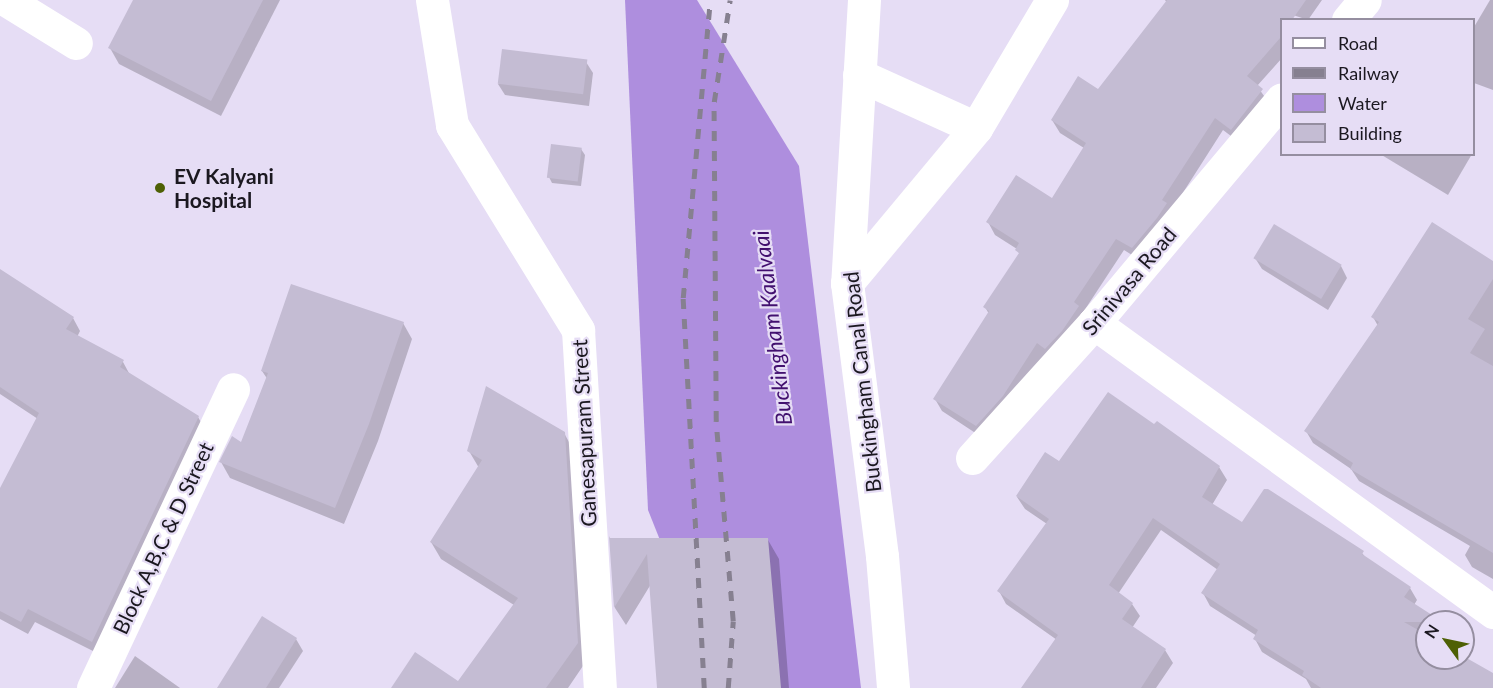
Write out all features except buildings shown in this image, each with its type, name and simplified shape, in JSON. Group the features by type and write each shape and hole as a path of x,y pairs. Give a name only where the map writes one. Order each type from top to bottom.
{"street":[{"path":"6,0 76,43"},
{"name":"Ganesapuram Street","path":"432,0 452,125 578,330 599,688"},
{"name":"Buckingham Canal Road","path":"864,0 847,283 882,556 892,688"},
{"path":"847,283 976,128 1052,0"},
{"path":"1350,18 1365,0"},
{"path":"859,75 976,128"},
{"name":"Srinivasa Road","path":"972,458 1094,322 1280,100"},
{"path":"1094,322 1493,612"},
{"name":"Block A,B,C & D Street","path":"93,688 233,389"}],"water":[{"name":"Buckingham Kaalvaai","path":"625,0 697,0 799,166 861,688 719,688 648,510"}],"railway":[{"path":"704,688 683,298 710,0"},
{"path":"728,688 733,621 716,421 714,102 730,0"}],"place":[{"name":"EV Kalyani Hospital","path":"160,188"}]}
